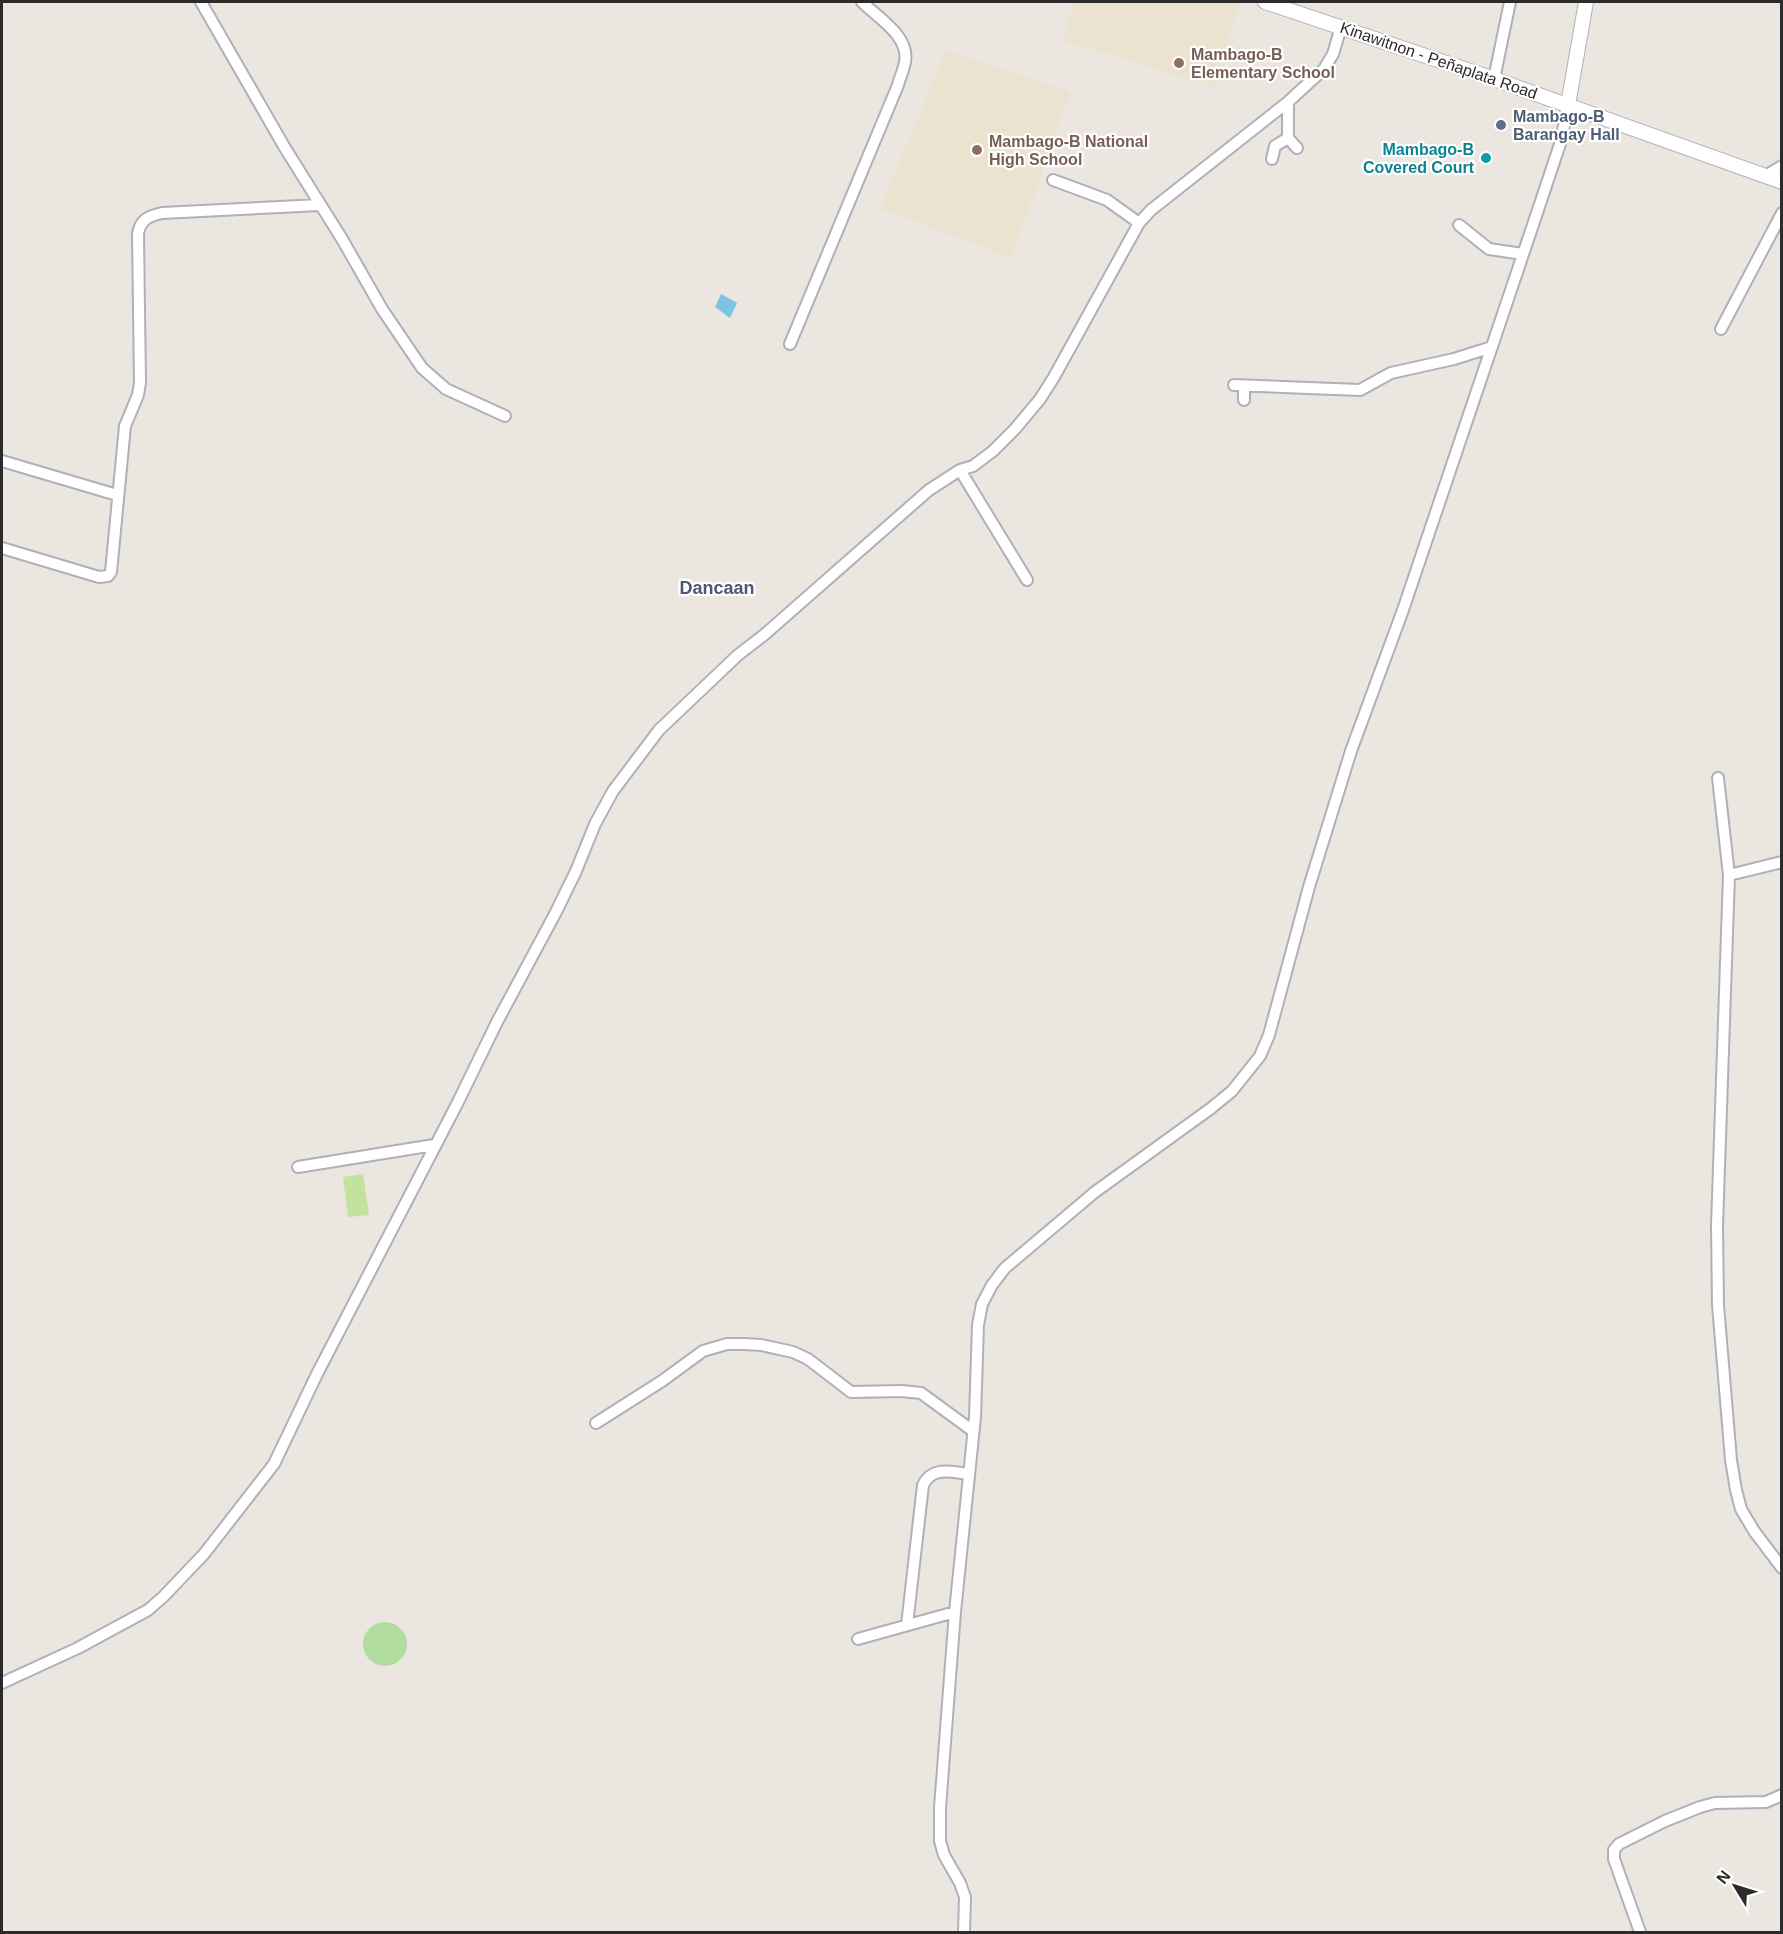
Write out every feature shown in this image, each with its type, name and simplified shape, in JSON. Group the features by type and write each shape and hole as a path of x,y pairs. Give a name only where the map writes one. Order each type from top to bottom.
{"street":[{"path":"201,2 382,309 422,368 446,389 505,416"},
{"path":"790,344 906,61 901,41 862,2"},
{"name":"Kinawitnon - Peñaplata Road","path":"1265,2 1285,5 1341,27 1782,182"},
{"path":"1494,79 1510,2"},
{"path":"964,1932 965,1897 944,1855 940,1840 940,1808 955,1612 976,1394 978,1325 982,1304 992,1285 1005,1268 1095,1192 1232,1091 1260,1056 1269,1035 1309,888 1351,751 1403,610 1561,141 1586,2"},
{"path":"2,1683 78,1648 148,1610 204,1554 274,1464 317,1374 497,1022 556,912 595,824 613,791 659,730 738,655 929,490 960,470 973,466 993,451 1015,429 1040,399 1139,223 1206,166 1288,102 1323,69 1333,54 1341,27"},
{"path":"1288,102 1288,138 1297,148"},
{"path":"1272,159 1275,146 1288,138"},
{"path":"1767,176 1782,166"},
{"path":"1053,180 1107,200 1139,223"},
{"path":"2,548 99,577 108,576 111,572 125,426 138,395 140,383 138,233 142,222 149,215 162,213 320,206"},
{"path":"1721,329 1782,213"},
{"path":"1459,225 1490,249 1523,254"},
{"path":"1244,400 1239,386 1360,390 1391,373 1454,359 1492,347"},
{"path":"2,461 117,495"},
{"path":"960,470 1027,580"},
{"path":"1718,778 1729,876 1717,1226 1719,1317 1731,1460 1736,1490 1742,1509 1754,1531 1782,1568"},
{"path":"1729,876 1782,862"},
{"path":"298,1167 435,1145"},
{"path":"596,1423 662,1381 703,1351 720,1346 744,1344 793,1352 808,1359 851,1392 903,1390 921,1393 973,1431"},
{"path":"907,1625 923,1485 926,1478 943,1471 968,1474"},
{"path":"858,1639 955,1612"},
{"path":"1640,1932 1614,1859 1614,1850 1619,1844 1665,1821 1700,1807 1715,1803 1766,1802 1782,1795"}],"shaded area":[{"name":"Mambago-B Elementary School","path":"1074,2 1232,2 1240,4 1213,87 1062,40"},
{"name":"Mambago-B National High School","path":"946,51 1071,92 1011,258 880,208"}],"green space":[{"path":"363,1174 369,1215 348,1217 343,1177"},
{"path":"385,1622 394,1623 401,1628 406,1635 406,1653 401,1660 394,1665 385,1666 376,1665 369,1660 364,1653 363,1644 364,1635 369,1628 376,1623"}],"water":[{"path":"721,294 737,303 730,318 715,307"}],"place":[{"name":"Mambago-B Elementary School","path":"1179,63"},
{"name":"Mambago-B Barangay Hall","path":"1501,125"},
{"name":"Mambago-B National High School","path":"977,150"},
{"name":"Mambago-B Covered Court","path":"1486,158"}],"district":[{"name":"Dancaan","path":"717,588"}]}
